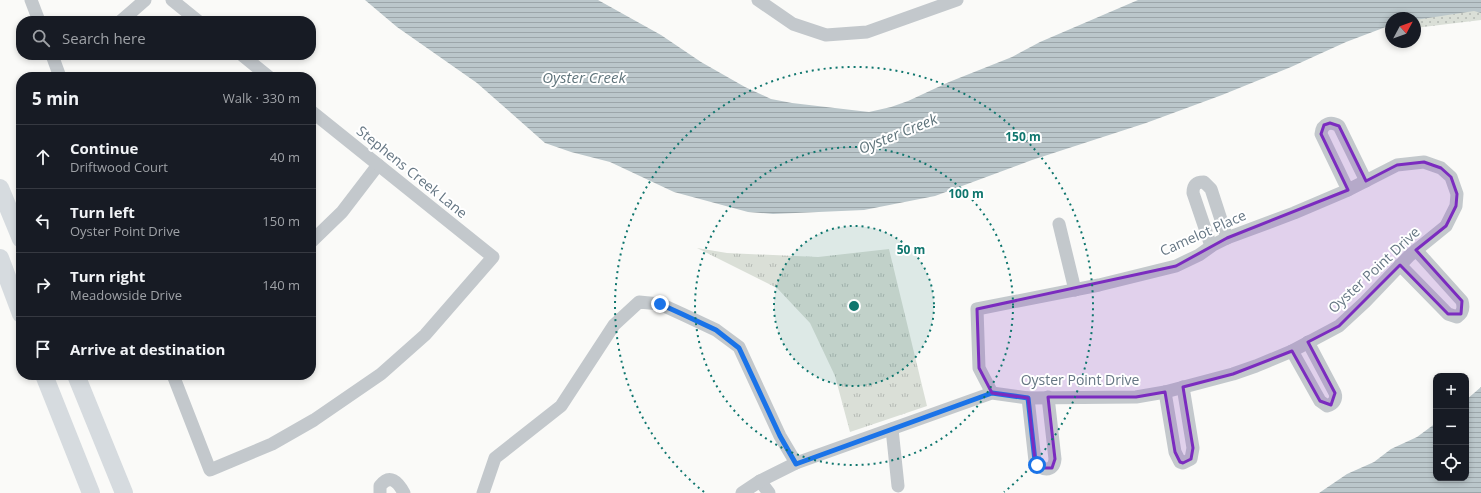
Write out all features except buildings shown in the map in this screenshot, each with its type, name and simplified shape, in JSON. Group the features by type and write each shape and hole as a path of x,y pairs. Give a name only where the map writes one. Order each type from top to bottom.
{"main road":[{"path":"0,188 16,227"},
{"path":"0,258 16,301"},
{"path":"49,380 91,493"},
{"path":"78,380 124,493"}],"street":[{"path":"31,0 37,16"},
{"path":"127,16 145,0"},
{"path":"172,0 192,16"},
{"path":"758,0 793,24 826,35 867,32 957,0"},
{"path":"54,60 58,72"},
{"path":"247,60 259,72"},
{"name":"Stephens Creek Lane","path":"175,380 210,470 272,444 314,420 382,374 425,335 493,257 316,115"},
{"path":"1348,190 1321,134 1321,129 1324,125 1334,123 1339,126 1366,181"},
{"name":"Camelot Place","path":"992,393 979,368 977,309 1099,285 1176,266 1199,255 1211,246 1227,238 1294,213 1348,190 1397,165 1424,162 1434,164 1442,168 1451,177 1457,194 1456,206 1451,215"},
{"path":"316,237 342,212 378,165"},
{"path":"1211,246 1193,193 1195,184 1204,182 1208,184 1211,189 1227,238"},
{"name":"Oyster Point Drive","path":"742,493 760,481 796,464 992,393 1028,398 1136,397 1165,392 1233,374 1256,366 1292,351 1339,326 1416,250 1446,226 1451,215"},
{"path":"1058,224 1075,290"},
{"path":"1400,265 1448,314 1457,317 1461,314 1463,309 1462,301 1416,250"},
{"path":"483,493 495,458 561,406 614,325 639,302 660,304 682,314 716,330 739,348 780,436 796,464"},
{"path":"1292,351 1320,401 1327,406 1331,405 1335,401 1335,393 1308,342"},
{"path":"1165,392 1174,452 1180,462 1184,463 1191,459 1193,448 1183,387"},
{"path":"1028,398 1035,461 1041,468 1048,469 1052,468 1055,459 1048,397"},
{"path":"892,429 898,486"},
{"path":"380,493 380,486 387,480 392,480 399,485 404,493"},
{"path":"760,481 769,493"}],"highlighted area":[{"path":"1330,123 1339,126 1366,181 1397,165 1424,162 1441,168 1451,177 1457,194 1456,206 1446,226 1416,250 1462,301 1461,314 1448,314 1400,265 1339,326 1308,342 1335,393 1331,405 1320,401 1292,351 1233,374 1183,387 1193,448 1191,459 1183,463 1180,462 1175,452 1165,392 1136,397 1048,397 1055,459 1052,468 1041,468 1035,461 1028,398 992,393 979,368 977,309 1176,266 1227,238 1348,190 1321,134 1324,125"}],"green space":[{"path":"1481,0 1481,20 1421,27 1421,15"},
{"path":"697,248 727,253 818,257 889,249 927,406 850,432 835,376 810,323 777,288"}],"water":[{"name":"Oyster Creek","path":"365,0 598,0 661,35 701,62 745,87 771,99 792,103 869,112 908,101 949,82 1012,57 1040,42 1138,0 1481,0 1481,13 1474,11 1421,19 1421,12 1385,12 1385,27 1346,42 1291,67 1222,95 1146,123 1032,160 935,196 864,210 773,214 748,212 674,192 610,162 571,152 545,143 477,83 397,27"},
{"path":"1481,387 1481,493 1319,493 1347,474 1374,462 1391,449 1417,437 1433,425 1433,481 1469,481 1469,397"}],"route":[{"path":"660,304 716,330 739,348 780,436 796,464 992,393 1028,398 1035,461 1037,465"}]}
